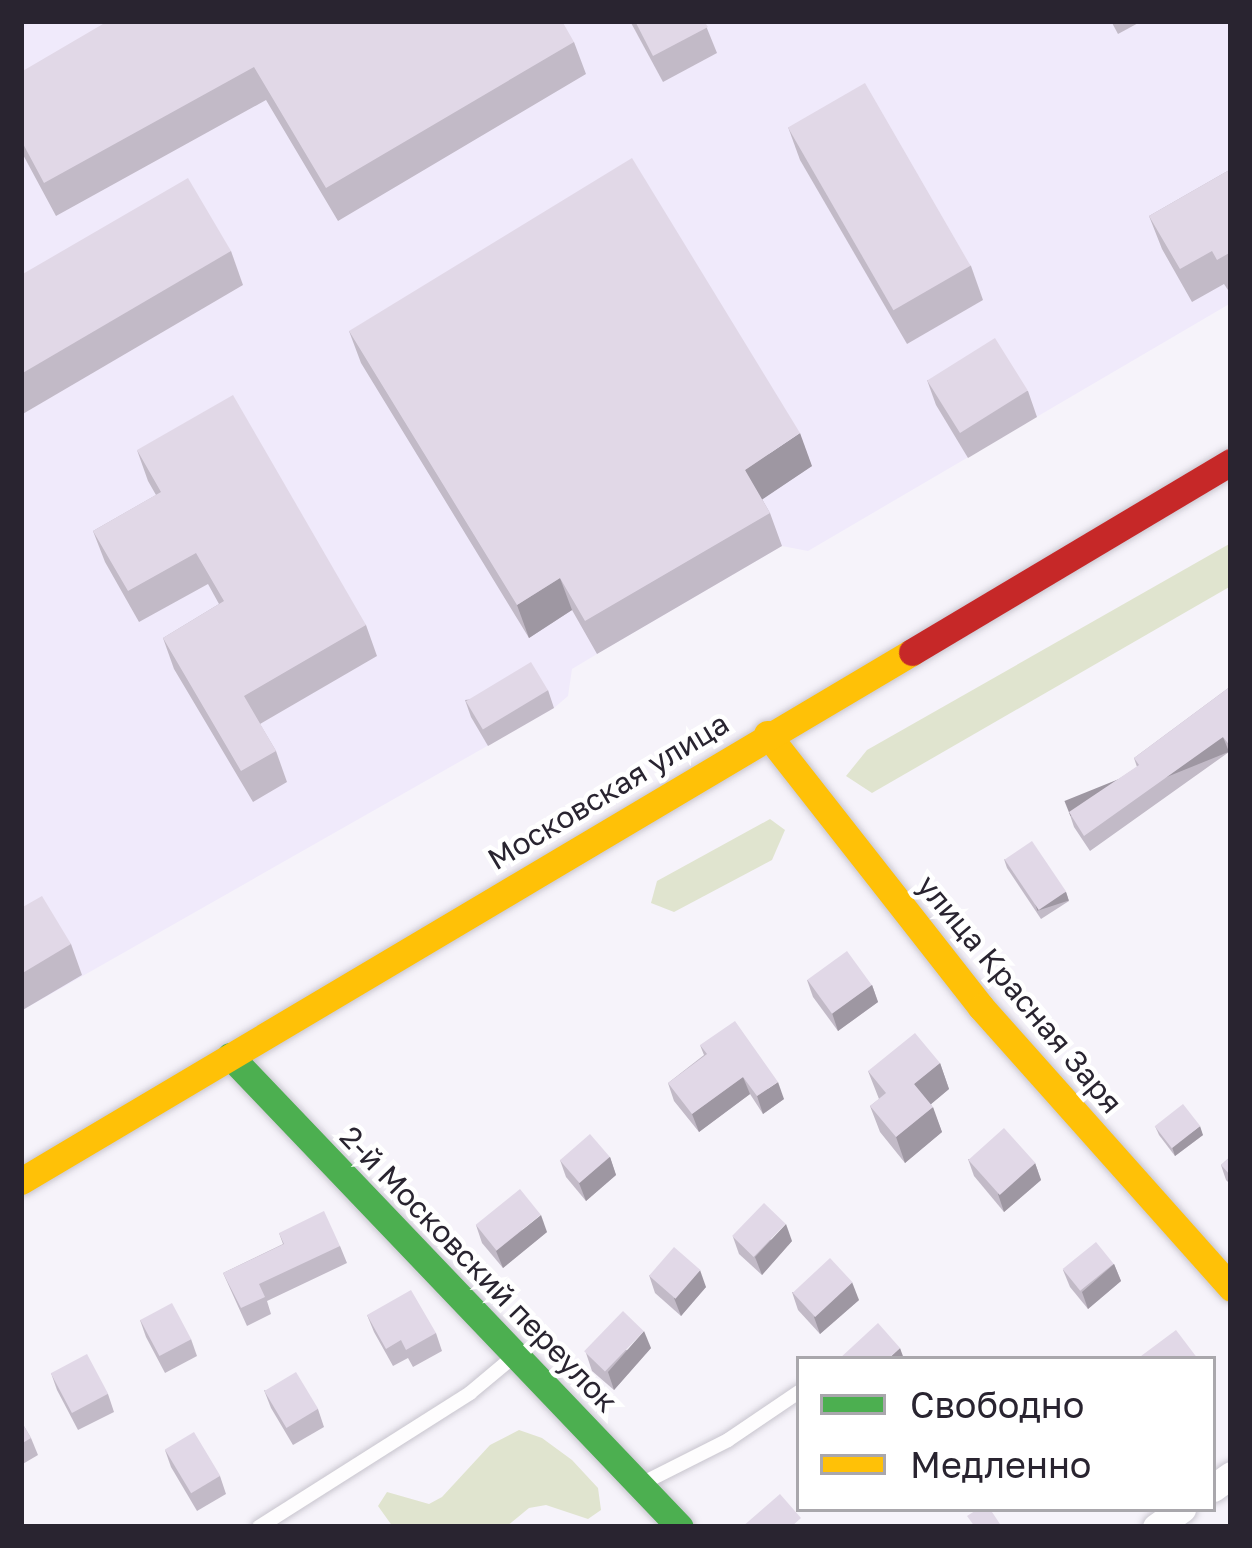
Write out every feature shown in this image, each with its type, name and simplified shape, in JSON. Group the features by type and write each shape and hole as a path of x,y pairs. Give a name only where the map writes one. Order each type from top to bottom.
{"main road":[{"name":"Московская улица","path":"21,1181 1231,462"},
{"name":"улица Красная Заря","path":"767,734 981,1006 1231,1288"},
{"name":"2-й Московский переулок","path":"230,1056 680,1527"}],"lane":[{"path":"259,1527 470,1393 514,1356"},
{"path":"639,1485 728,1440 796,1394"}],"shaded area":[{"path":"21,21 1231,21 1231,303 808,551 782,546 597,654 572,669 568,696 554,708 21,1011"}],"green space":[{"path":"1231,543 1231,586 872,793 846,776 867,750"},
{"path":"770,819 785,830 772,860 674,912 651,903 657,881"},
{"path":"519,1430 542,1438 572,1460 598,1488 601,1510 588,1519 546,1505 529,1508 506,1527 393,1527 378,1506 387,1492 429,1504 442,1497 490,1445"}],"building":[{"path":"108,21 562,21 574,42 326,188 254,67 44,183 21,140 21,72"},
{"path":"635,21 704,21 708,27 653,56"},
{"path":"865,83 970,266 893,310 788,128"},
{"path":"632,158 800,433 745,470 770,513 585,621 560,578 517,605 349,331"},
{"path":"1231,169 1231,252 1217,260 1212,251 1180,269 1149,216"},
{"path":"188,178 231,251 21,374 21,275"},
{"path":"995,338 1028,391 960,433 927,380"},
{"path":"233,395 366,625 244,696 276,751 241,771 163,638 224,601 196,553 128,591 93,531 161,492 137,450"},
{"path":"531,662 548,690 483,729 466,701"},
{"path":"1231,686 1231,747 1223,737 1084,836 1069,812 1139,765 1134,758"},
{"path":"1032,841 1066,892 1039,910 1005,859"},
{"path":"42,896 71,944 21,974 21,908"},
{"path":"847,951 872,985 832,1014 807,980"},
{"path":"735,1021 778,1082 757,1096 743,1077 692,1114 668,1083 707,1054 700,1045"},
{"path":"915,1033 940,1063 914,1084 933,1107 896,1137 870,1106 886,1093 868,1071"},
{"path":"1183,1104 1200,1126 1172,1148 1155,1126"},
{"path":"1004,1128 1035,1163 1000,1195 968,1160"},
{"path":"590,1134 610,1157 579,1183 560,1160"},
{"path":"1231,1156 1231,1176 1221,1165"},
{"path":"520,1189 541,1215 496,1251 476,1225"},
{"path":"764,1203 786,1224 754,1257 732,1236"},
{"path":"324,1211 340,1246 259,1284 265,1297 241,1308 223,1273 284,1244 279,1233"},
{"path":"1096,1242 1114,1264 1080,1291 1063,1269"},
{"path":"674,1247 700,1270 675,1299 649,1276"},
{"path":"830,1258 853,1282 815,1317 793,1293"},
{"path":"411,1290 436,1333 406,1350 401,1340 386,1349 367,1315"},
{"path":"172,1303 191,1339 159,1356 140,1320"},
{"path":"623,1311 644,1331 605,1371 584,1351"},
{"path":"878,1323 900,1348 891,1356 842,1356"},
{"path":"1176,1330 1196,1356 1141,1356"},
{"path":"87,1354 108,1394 72,1413 51,1373"},
{"path":"296,1372 318,1409 286,1428 264,1391"},
{"path":"21,1421 31,1438 21,1444"},
{"path":"194,1432 220,1476 191,1493 165,1450"},
{"path":"780,1494 801,1518 791,1527 742,1527"},
{"path":"992,1512 1002,1527 975,1527 967,1516"}],"traffic: fast":[{"path":"230,1056 680,1527"}],"traffic: slow":[{"path":"21,1181 912,652"},
{"path":"767,734 981,1007 1231,1288"}],"traffic: jam":[{"path":"912,652 1231,462"}]}
